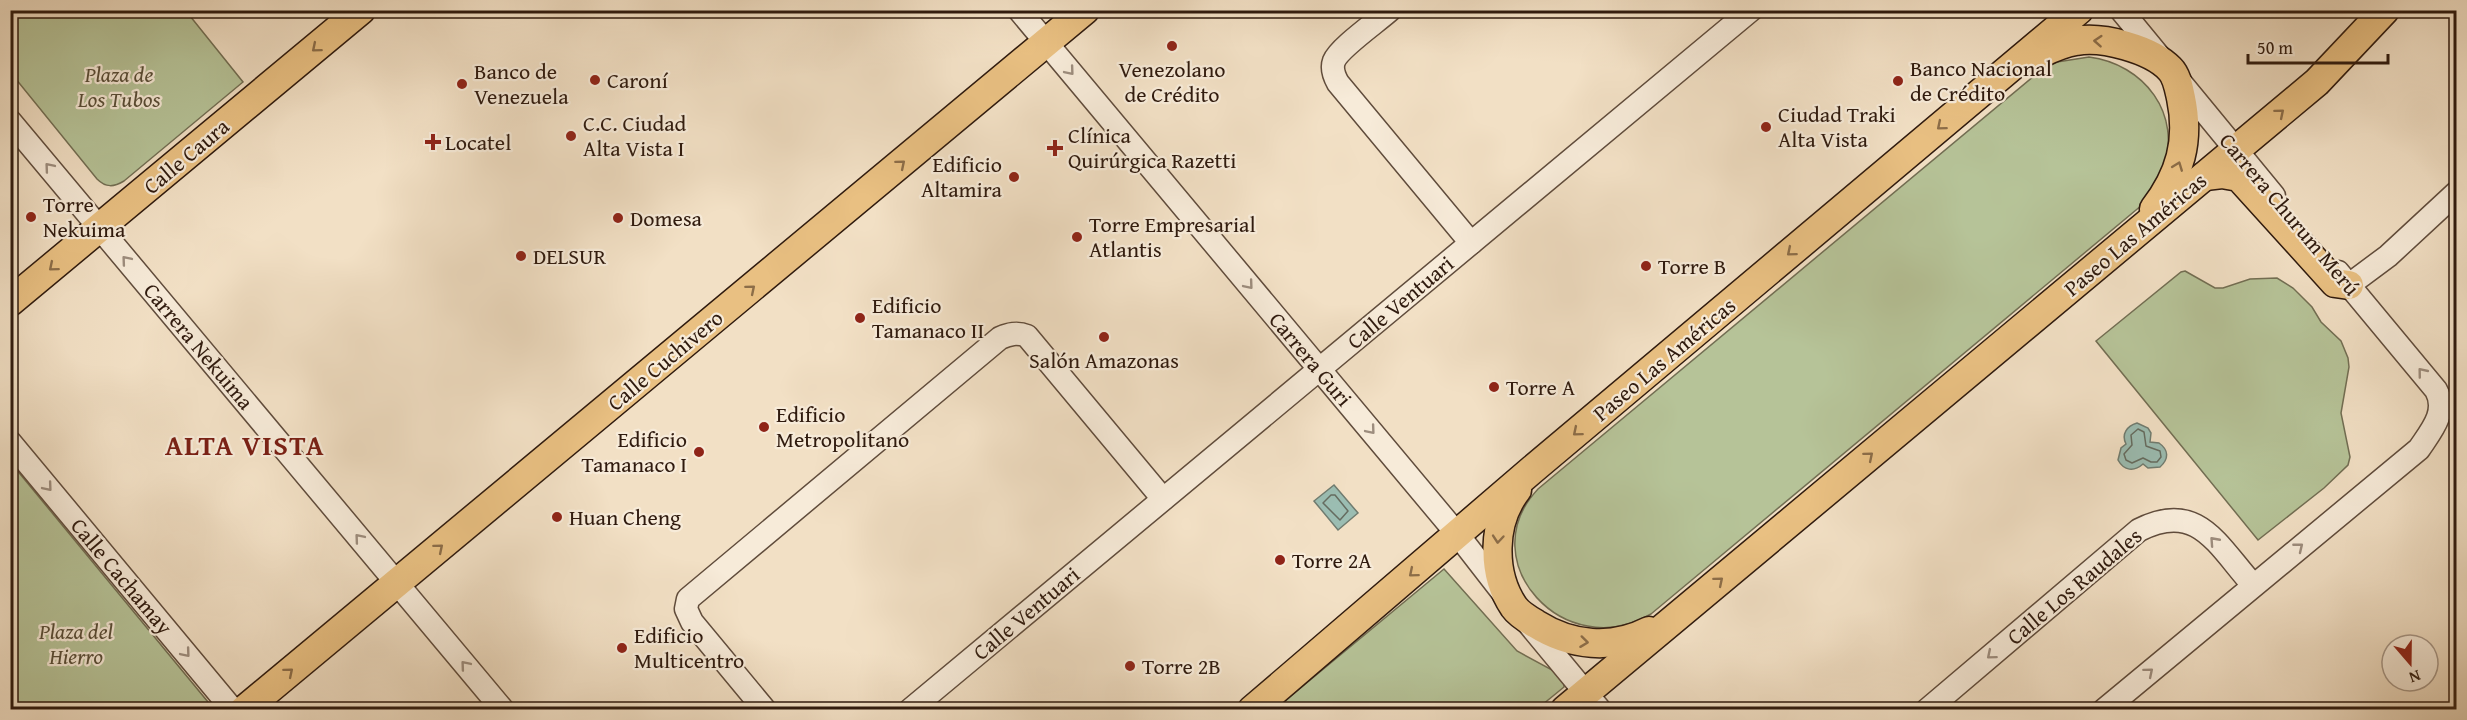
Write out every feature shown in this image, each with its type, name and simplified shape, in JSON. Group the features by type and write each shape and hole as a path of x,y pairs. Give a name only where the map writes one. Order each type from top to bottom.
{"main road":[{"name":"Calle Caura","path":"10,302 361,10"},
{"name":"Calle Cuchivero","path":"244,710 1085,10"},
{"name":"Paseo Las Américas","path":"1252,710 2079,10"},
{"name":"Paseo Las Américas","path":"1584,704 1674,618 2317,82 2385,10"},
{"path":"2002,75 2056,46 2077,41 2101,40 2128,46 2155,57 2171,69 2178,83 2185,118 2185,144 2178,168 2162,198 2136,234"},
{"path":"2205,176 2222,174 2239,177 2335,283 2349,285"},
{"path":"1533,470 1509,500 1501,520 1497,543 1499,566 1515,607 1544,629 1565,639 1583,643 1606,644 1624,640 1643,634 1674,618"}],"street":[{"name":"Carrera Guri","path":"1019,10 1458,535 1515,607 1584,704"},
{"path":"1390,10 1342,50 1335,60 1333,74 1338,83 1471,243"},
{"name":"Calle Ventuari","path":"910,710 1751,10"},
{"name":"Carrera Churum Merú","path":"2121,10 2441,398 2442,406 2436,423 2419,449 2253,585"},
{"name":"Carrera Nekuima","path":"10,121 503,710"},
{"path":"2349,285 2388,256 2457,193"},
{"path":"765,710 692,622 686,609 688,599 1000,338 1021,333 1027,336 1163,499"},
{"name":"Calle Cachamay","path":"10,442 233,710"},
{"name":"Calle Los Raudales","path":"1927,710 2139,530 2154,522 2172,518 2195,524 2208,534 2253,585"},
{"path":"2104,710 2253,585"}],"green space":[{"name":"Plaza de Los Tubos","path":"10,11 186,11 243,82 124,181 107,185 97,179 11,73"},
{"path":"2089,57 2127,70 2142,81 2154,95 2163,111 2168,130 2168,149 2163,170 2142,205 1651,614 1619,626 1588,626 1560,616 1537,598 1521,574 1515,546 1520,517 1538,489 2040,71 2057,62"},
{"path":"2185,271 2215,288 2223,288 2250,279 2277,278 2293,288 2312,307 2321,322 2341,341 2348,358 2349,367 2341,413 2350,457 2348,465 2324,488 2258,540 2096,341"},
{"name":"Plaza del Hierro","path":"11,463 208,702 211,709 11,709"},
{"path":"1444,569 1517,651 1554,671 1564,682 1564,687 1537,709 1274,710"}],"water":[{"path":"2137,423 2148,428 2151,433 2150,442 2159,443 2165,449 2166,458 2160,467 2148,468 2143,464 2129,469 2118,460 2121,448 2126,444 2124,437 2126,431"},
{"path":"1334,485 1358,513 1338,530 1314,501"}],"place":[{"name":"Venezolano de Crédito","path":"1172,46"},
{"name":"Caroní","path":"595,80"},
{"name":"Banco Nacional de Crédito","path":"1898,81"},
{"name":"Banco de Venezuela","path":"462,84"},
{"name":"Ciudad Traki Alta Vista","path":"1766,127"},
{"name":"C.C. Ciudad Alta Vista I","path":"571,136"},
{"name":"Locatel","path":"433,142"},
{"name":"Clínica Quirúrgica Razetti","path":"1055,148"},
{"name":"Edificio Altamira","path":"1014,177"},
{"name":"Torre Nekuima","path":"31,217"},
{"name":"Domesa","path":"618,218"},
{"name":"Torre Empresarial Atlantis","path":"1077,237"},
{"name":"DELSUR","path":"521,256"},
{"name":"Torre B","path":"1646,266"},
{"name":"Edificio Tamanaco II","path":"860,318"},
{"name":"Salón Amazonas","path":"1104,337"},
{"name":"Torre A","path":"1494,387"},
{"name":"Edificio Metropolitano","path":"764,427"},
{"name":"Edificio Tamanaco I","path":"699,452"},
{"name":"Huan Cheng","path":"557,517"},
{"name":"Torre 2A","path":"1280,560"},
{"name":"Edificio Multicentro","path":"622,648"},
{"name":"Torre 2B","path":"1130,666"}],"district":[{"name":"ALTA VISTA","path":"245,444"}]}
